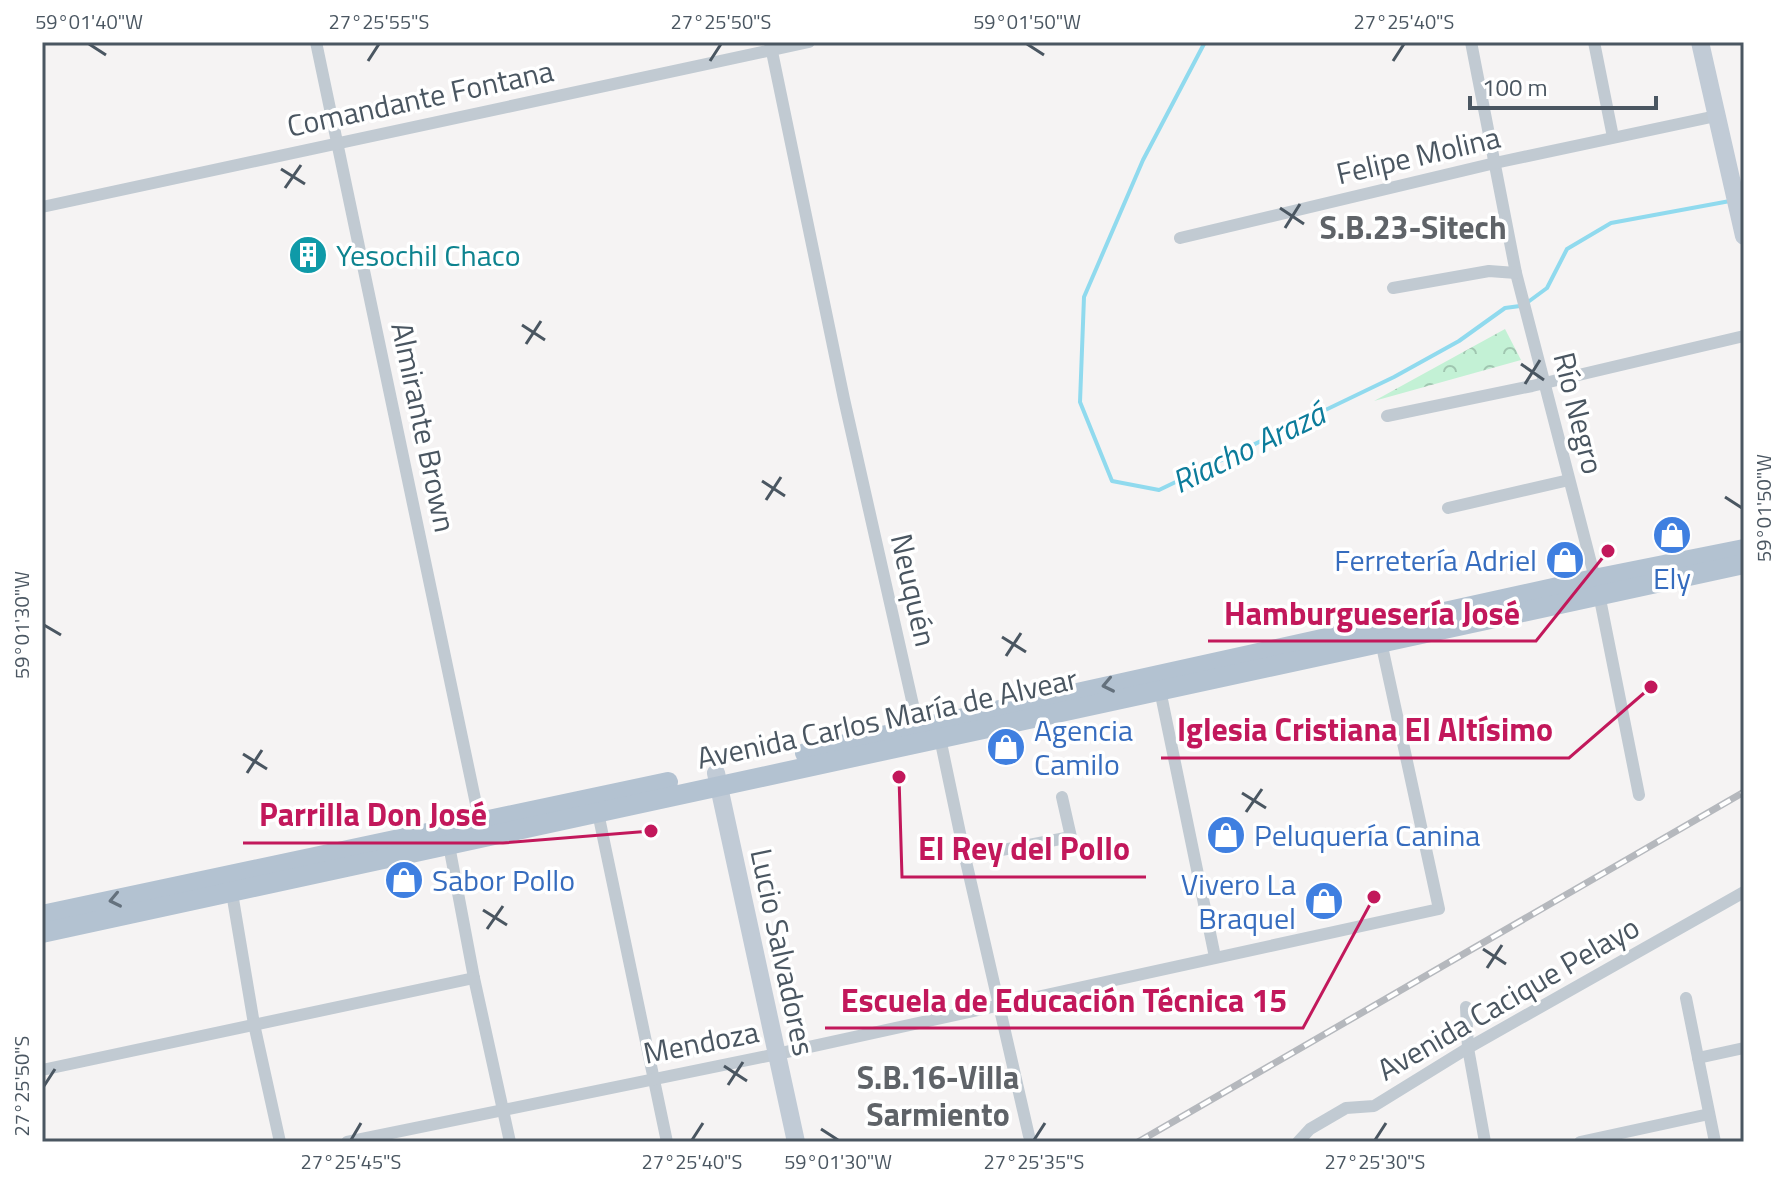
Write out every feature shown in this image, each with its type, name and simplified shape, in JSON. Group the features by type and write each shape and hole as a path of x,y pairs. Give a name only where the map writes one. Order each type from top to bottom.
{"main road":[{"name":"Avenida Carlos María de Alvear","path":"717,779 918,727 1158,682 1596,586 1744,549"},
{"name":"Avenida Carlos María de Alvear","path":"1596,586 1744,564"},
{"name":"Avenida Carlos María de Alvear","path":"42,933 230,884 447,836 717,779 940,738 1158,682"},
{"name":"Avenida Carlos María de Alvear","path":"447,836 480,823 596,804"},
{"name":"Avenida Carlos María de Alvear","path":"42,915 230,884"}],"street":[{"name":"Almirante Brown","path":"316,42 480,823"},
{"name":"Comandante Fontana","path":"42,207 770,46 809,42"},
{"name":"Río Negro","path":"1471,42 1516,273 1596,586 1639,795"},
{"path":"1594,42 1613,137"},
{"path":"1700,42 1744,236"},
{"name":"Neuquén","path":"770,46 844,399 918,727"},
{"name":"Felipe Molina","path":"1180,238 1495,163 1716,116"},
{"path":"1393,288 1489,271 1516,273"},
{"path":"1387,416 1546,383 1744,336"},
{"path":"1448,508 1569,480"},
{"name":"Mendoza","path":"347,1142 777,1054 1439,909 1380,633"},
{"path":"1158,682 1215,957"},
{"path":"918,727 940,738 1029,1136"},
{"name":"Lucio Salvadores","path":"717,779 796,1142"},
{"path":"965,857 1071,837 1062,797"},
{"path":"596,804 667,1142"},
{"path":"447,836 510,1142"},
{"path":"230,884 254,1024 280,1142"},
{"name":"Avenida Cacique Pelayo","path":"1298,1142 1310,1129 1346,1108 1374,1106 1468,1048 1744,892"},
{"path":"42,1070 474,978"},
{"path":"1686,998 1715,1142"},
{"path":"1466,1007 1468,1048 1485,1142"},
{"path":"1698,1058 1744,1048"},
{"path":"1580,1142 1709,1114"}],"green space":[{"path":"1505,329 1521,360 1374,401"}],"waterway":[{"name":"Riacho Arazá","path":"1205,42 1143,160 1084,297 1080,402 1112,481 1159,490 1394,377 1459,341 1505,308 1520,306"},
{"name":"Riacho Arazá","path":"1528,302 1547,288 1567,249 1611,223 1730,201"}],"railway":[{"path":"1138,1142 1744,792"}],"place":[{"name":"Yesochil Chaco","path":"308,255"},
{"name":"Ely","path":"1672,535"},
{"name":"Hamburguesería José","path":"1608,551"},
{"name":"Ferretería Adriel","path":"1565,560"},
{"name":"Iglesia Cristiana El Altísimo","path":"1651,687"},
{"name":"Agencia Camilo","path":"1006,747"},
{"name":"El Rey del Pollo","path":"899,777"},
{"name":"Parrilla Don José","path":"651,831"},
{"name":"Peluquería Canina","path":"1226,835"},
{"name":"Sabor Pollo","path":"404,880"},
{"name":"Escuela de Educación Técnica 15","path":"1374,897"},
{"name":"Vivero La Braquel","path":"1324,901"}],"district":[{"name":"S.B.23-Sitech","path":"1413,227"},
{"name":"S.B.16-Villa Sarmiento","path":"938,1096"}]}
